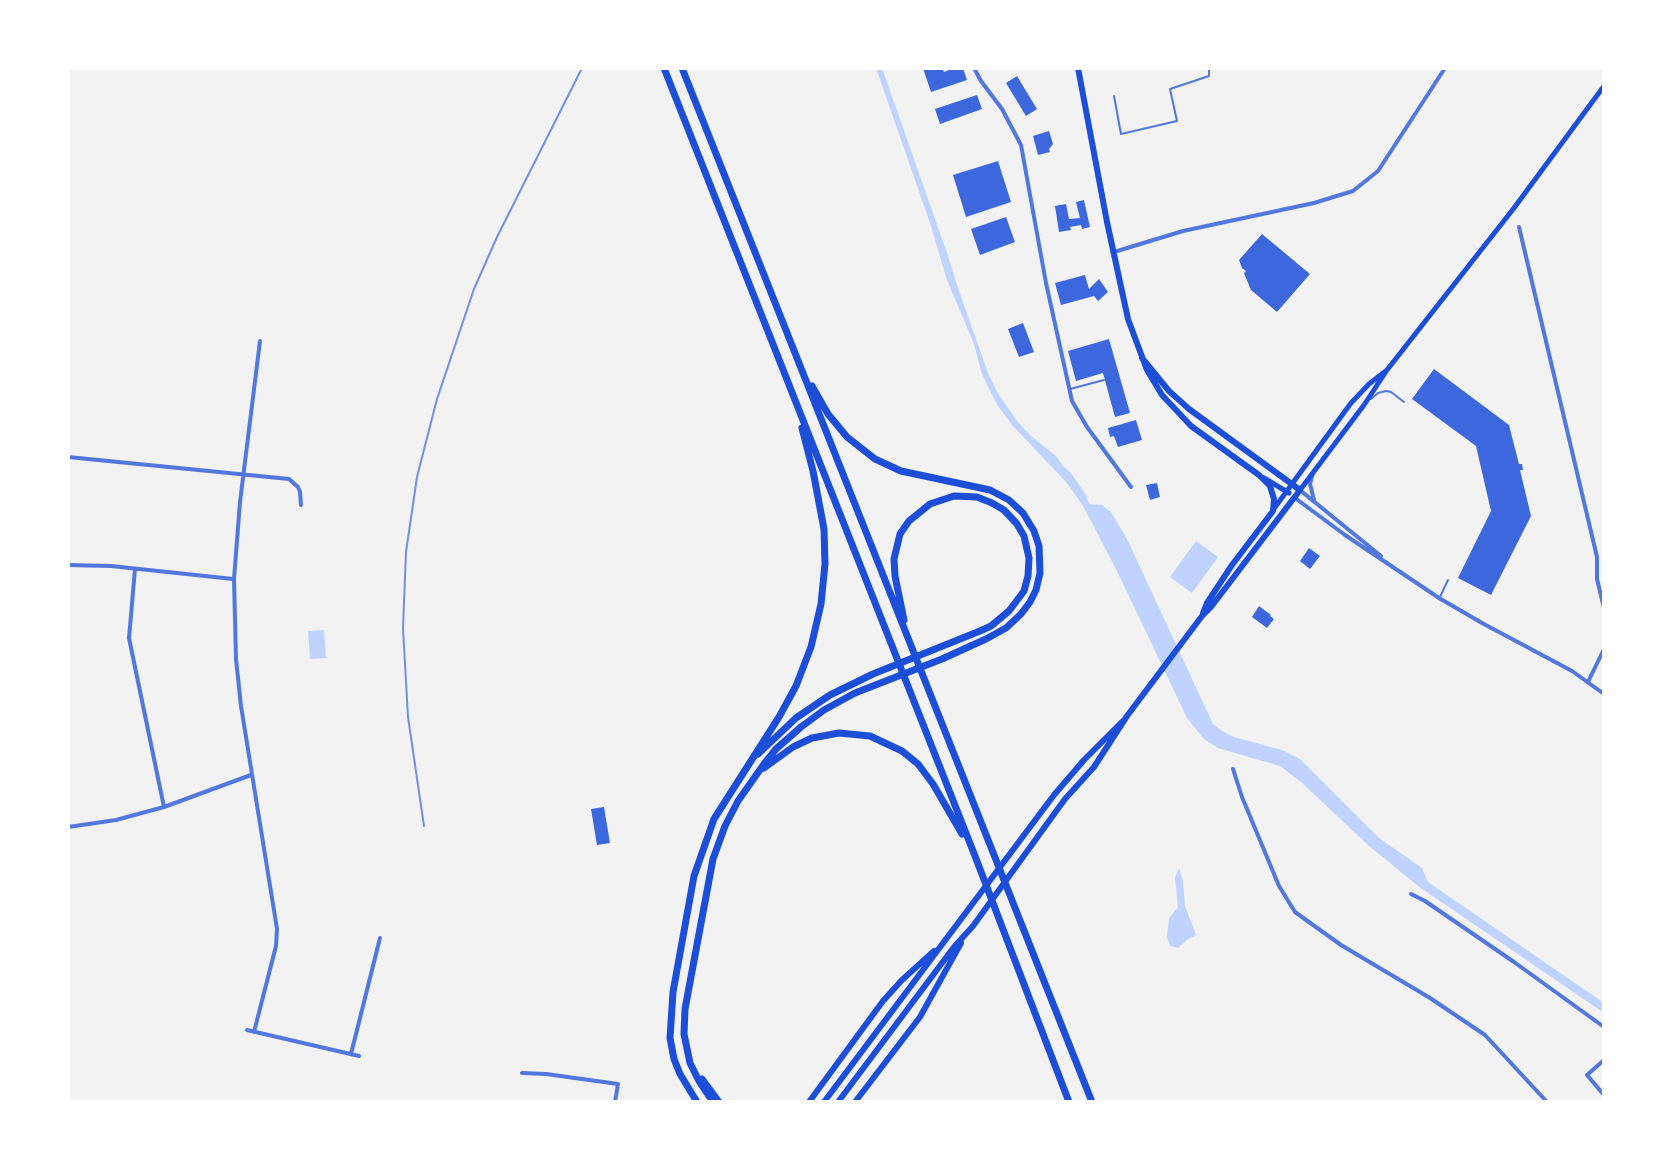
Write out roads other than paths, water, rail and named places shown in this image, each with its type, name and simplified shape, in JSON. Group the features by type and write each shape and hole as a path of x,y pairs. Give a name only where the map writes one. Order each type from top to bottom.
{"highway":[{"path":"664,68 1069,1102"},
{"path":"682,68 1092,1102"},
{"path":"713,1102 693,1068 687,1049 684,1017 709,876 725,826 738,801 776,749 812,718 847,697 1000,632 1030,602 1039,581 1041,564 1039,546 1031,524 1009,500 990,490 901,471 868,455 847,437 828,414 799,363"},
{"path":"697,1102 680,1074 672,1049 670,1026 682,934 697,865 714,819 796,686 811,647 821,604 825,564 823,518 798,410"},
{"path":"747,766 783,729 830,695 991,626 1015,606 1026,584 1029,558 1027,543 1004,510 977,497 954,496 936,501 919,512 900,534 895,551 895,576 908,641"},
{"path":"756,774 784,752 812,738 846,733 881,740 902,751 924,771 975,856"},
{"path":"693,1068 719,1102"}],"main road":[{"path":"1078,68 1128,319 1147,370 1162,395 1191,426 1295,498"},
{"path":"839,1101 1065,799 1094,767 1127,716 1604,86"},
{"path":"1142,358 1169,391 1189,409 1300,490"},
{"path":"1202,616 1232,565 1351,403 1387,370"},
{"path":"1259,475 1270,486 1274,499 1273,511"},
{"path":"824,1102 1054,795 1127,716"},
{"path":"855,1102 920,1017 971,928"},
{"path":"809,1102 883,1001 950,934"}],"street":[{"path":"974,68 1002,109 1021,145 1046,283 1072,401 1131,487"},
{"path":"1114,252 1183,231 1314,203 1353,191 1378,171 1445,68"},
{"path":"1519,227 1598,566 1597,579 1604,608"},
{"path":"254,1032 276,946 277,929 251,775 236,659 234,579 260,341"},
{"path":"68,457 289,479 298,487 301,505"},
{"path":"1314,472 1310,484 1315,502"},
{"path":"1300,490 1395,568"},
{"path":"1295,498 1439,598 1604,694"},
{"path":"68,565 101,565 234,579"},
{"path":"135,569 129,638 164,807"},
{"path":"1588,682 1604,649"},
{"path":"1233,769 1279,886 1295,912 1341,945 1485,1035 1547,1102"},
{"path":"68,827 116,820 164,807 251,775"},
{"path":"1411,894 1514,962 1604,1027"},
{"path":"351,1054 380,938"},
{"path":"247,1030 359,1056"},
{"path":"1604,1060 1587,1075 1604,1095"},
{"path":"522,1073 618,1084 615,1102"}],"lane":[{"path":"1114,96 1121,134 1177,121 1170,89 1209,76 1209,68"},
{"path":"1069,389 1104,380"},
{"path":"1364,405 1378,393 1391,392 1404,402"},
{"path":"1439,598 1448,580"}],"water":[{"path":"876,68 882,68 997,392 1017,421 1071,473 1089,504 1102,505 1111,512 1127,539 1213,724 1234,737 1282,750 1300,759 1379,838 1422,868 1428,882 1604,1003 1604,1013 1418,886 1280,766 1218,748 1204,739 1187,718 1083,506 1067,483 1013,426 988,387 947,280"},
{"path":"1196,541 1218,557 1192,593 1170,577"},
{"path":"324,630 326,658 310,659 308,631"},
{"path":"1179,868 1185,906 1196,935 1178,948 1170,946 1167,937 1169,918 1178,907 1175,878"}],"railway":[{"path":"424,826 408,717 403,628 406,552 417,477 437,399 474,289 582,68"}]}
